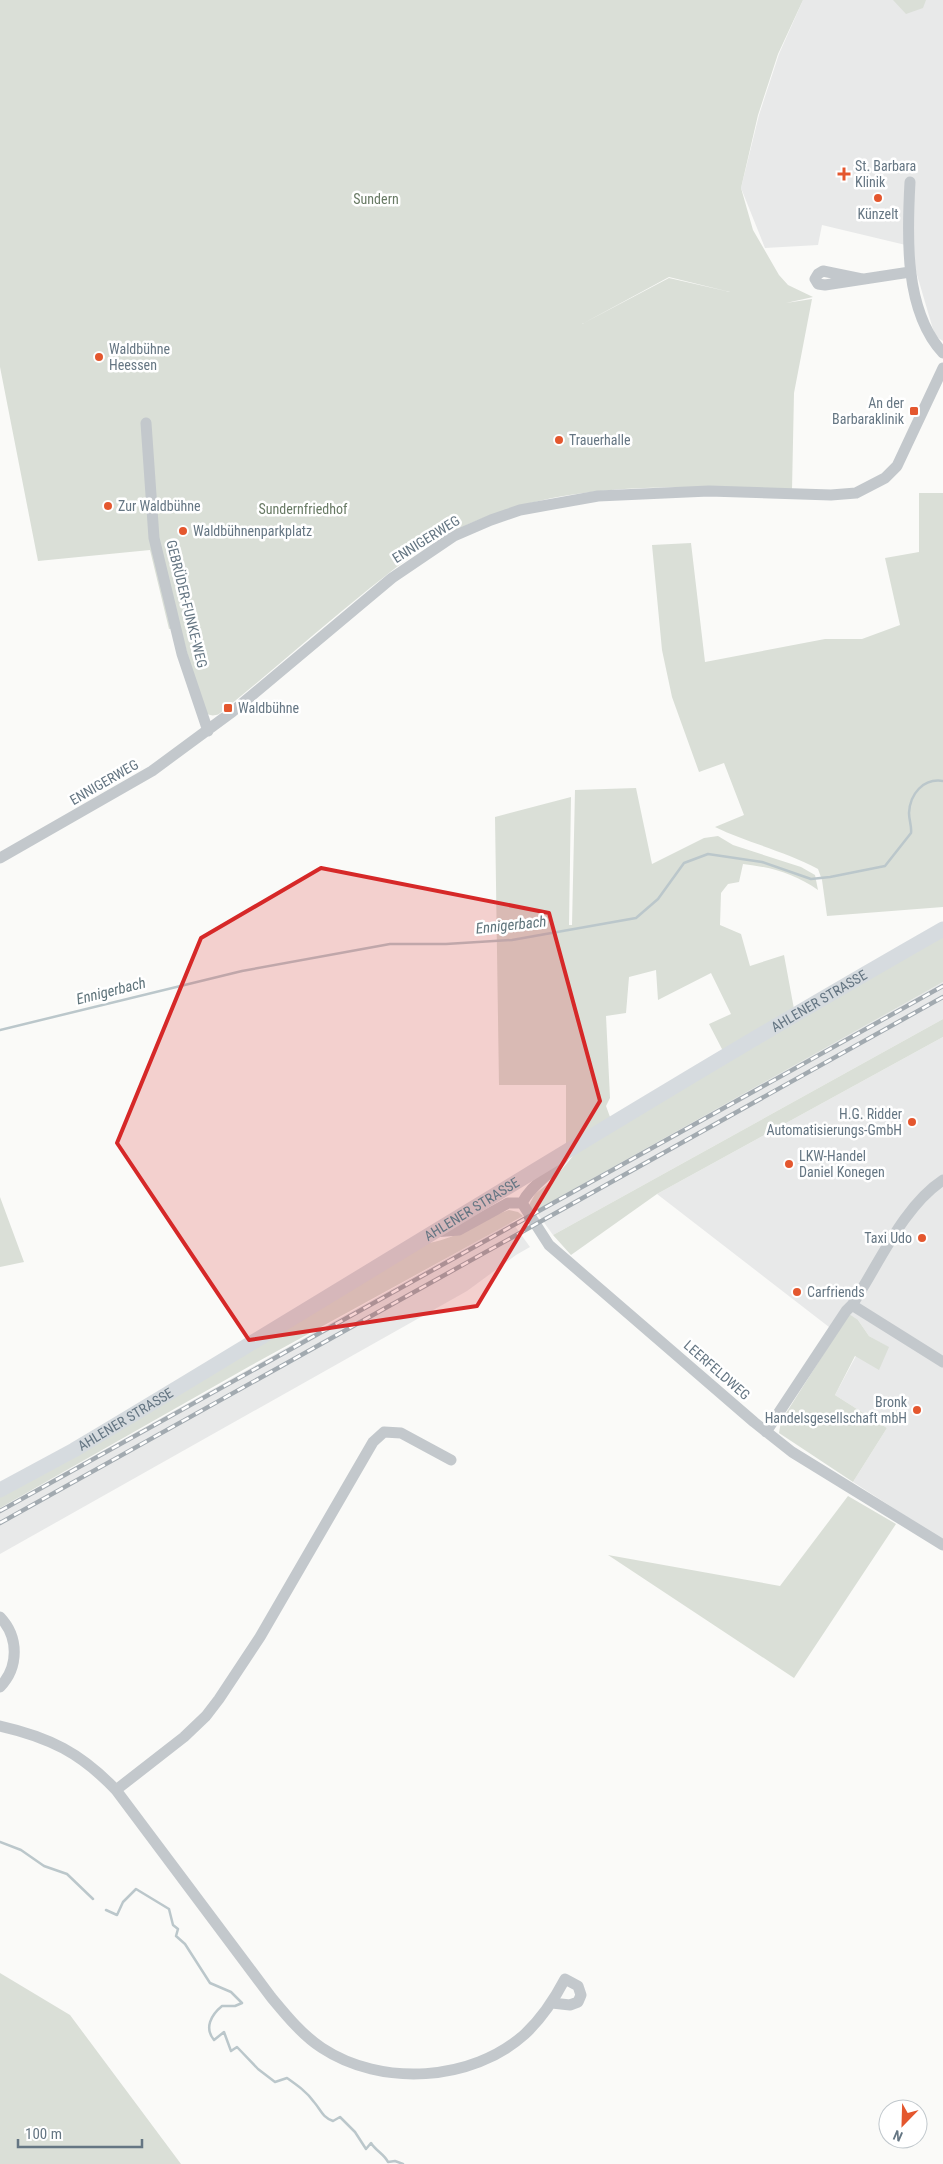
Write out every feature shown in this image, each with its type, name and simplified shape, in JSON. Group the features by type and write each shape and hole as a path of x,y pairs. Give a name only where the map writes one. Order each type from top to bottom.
{"main road":[{"name":"AHLENER STRASSE","path":"0,1490 80,1446 430,1232 824,997 943,929"}],"street":[{"path":"910,182 910,272 924,326 931,339 943,353"},
{"path":"862,279 910,272"},
{"name":"ENNIGERWEG","path":"0,858 152,771 208,731 392,578 454,536 490,520 520,510 598,496 709,492 831,495 856,493 871,488 885,478 904,454 943,368"},
{"name":"GEBRÜDER-FUNKE-WEG","path":"146,423 154,538 182,654 208,731"},
{"path":"430,1232 459,1230 508,1203 522,1203 530,1192 554,1171 568,1150"},
{"path":"766,1432 846,1311 852,1306 905,1220 920,1200 943,1180"},
{"name":"LEERFELDWEG","path":"522,1203 537,1229 554,1250 766,1432 792,1452 943,1545"},
{"path":"852,1306 943,1362"},
{"path":"116,1790 184,1737 206,1716 219,1699 260,1637 373,1442 384,1432 401,1433 451,1460"},
{"path":"0,1617 11,1631 15,1650 12,1669 0,1687"},
{"path":"0,1726 57,1743 85,1760 116,1790 270,1997 322,2048 342,2058 385,2072 423,2074 456,2069 485,2059 514,2042 535,2024 552,2003"}],"highlighted area":[{"path":"321,868 549,913 600,1101 477,1306 249,1340 117,1143 201,938"}],"shaded area":[{"name":"St. Barbara Klinik","path":"803,0 943,0 943,341 935,336 915,268 914,247 822,225 818,245 765,248 741,188 759,115 779,54"},
{"path":"943,982 943,1019 553,1235 535,1210"},
{"path":"943,1037 943,1540 853,1482 887,1428 835,1395 856,1356 888,1347 869,1336 858,1320 829,1327 657,1194"},
{"path":"512,1222 530,1247 467,1291 0,1554 0,1508"}],"green space":[{"path":"0,0 803,0 778,54 758,115 741,188 753,230 779,275 788,285 813,297 786,303 812,299 794,393 792,490 697,487 604,491 558,497 512,508 468,524 425,547 404,562 219,714 210,715 203,711 180,627 169,629 150,550 38,561 0,367","holes":["669,277 730,292 669,278 582,324"]},
{"path":"893,0 926,0 923,8 906,14"},
{"path":"919,493 943,493 943,907 827,916 822,880 818,869 793,857 715,827 744,815 724,763 699,772 672,697 662,650 652,545 691,543 705,662 825,639 862,639 900,625 885,558 919,552"},
{"path":"636,788 652,864 704,838 718,836 733,845 801,867 815,875 818,890 782,872 743,864 739,882 728,884 721,893 720,925 741,934 750,966 784,955 794,1009 723,1051 709,1024 731,1014 711,973 658,1000 656,970 629,977 626,1013 606,1016 610,1098 606,1106 610,1117 566,1145 566,1085 499,1085 495,817 571,797 569,925 572,925 575,790"},
{"path":"943,935 943,982 531,1213 529,1205 535,1194 554,1179 577,1151"},
{"path":"943,1019 943,1037 657,1194 571,1255 553,1235"},
{"path":"0,1197 24,1262 0,1267"},
{"path":"509,1210 518,1212 523,1216 250,1366 0,1508 0,1496 429,1243 461,1233"},
{"path":"849,1314 858,1320 869,1336 889,1347 879,1370 855,1356 835,1395 887,1428 853,1482 779,1433 781,1421"},
{"path":"848,1496 896,1524 794,1678 608,1555 780,1586"},
{"path":"0,1973 70,2015 181,2164 0,2164"}],"waterway":[{"name":"Ennigerbach","path":"0,1030 242,971 390,944 446,944 512,940 636,918 658,899 684,863 708,854 762,862 811,879 885,866 911,833 909,813 915,794 929,782 943,781"},
{"path":"0,1842 21,1850 44,1866 67,1874 93,1899"},
{"path":"106,1910 117,1915 123,1902 136,1889 169,1909 173,1925 178,1929 176,1936 185,1944 210,1983 231,1992 242,2003 235,2006 222,2006 215,2013 209,2026 209,2031 214,2040 224,2032 231,2051 237,2047 258,2069 275,2082 287,2078 308,2095 326,2117 333,2121 340,2117 355,2132 366,2149 371,2143 388,2162 395,2161 403,2164"}],"railway":[{"path":"0,1511 943,986"},
{"path":"0,1523 943,997"}],"place":[{"name":"St. Barbara Klinik","path":"844,174"},
{"name":"Künzelt","path":"878,198"},
{"name":"Waldbühne Heessen","path":"99,357"},
{"name":"An der Barbaraklinik","path":"914,411"},
{"name":"Trauerhalle","path":"559,440"},
{"name":"Zur Waldbühne","path":"108,506"},
{"name":"Waldbühnenparkplatz","path":"183,531"},
{"name":"Waldbühne","path":"228,708"},
{"name":"H.G. Ridder Automatisierungs-GmbH","path":"912,1122"},
{"name":"LKW-Handel Daniel Konegen","path":"789,1164"},
{"name":"Taxi Udo","path":"922,1238"},
{"name":"Carfriends","path":"797,1292"},
{"name":"Bronk Handelsgesellschaft mbH","path":"917,1410"}],"park label":[{"name":"Sundern","path":"376,199"},
{"name":"Sundernfriedhof","path":"303,509"}]}
